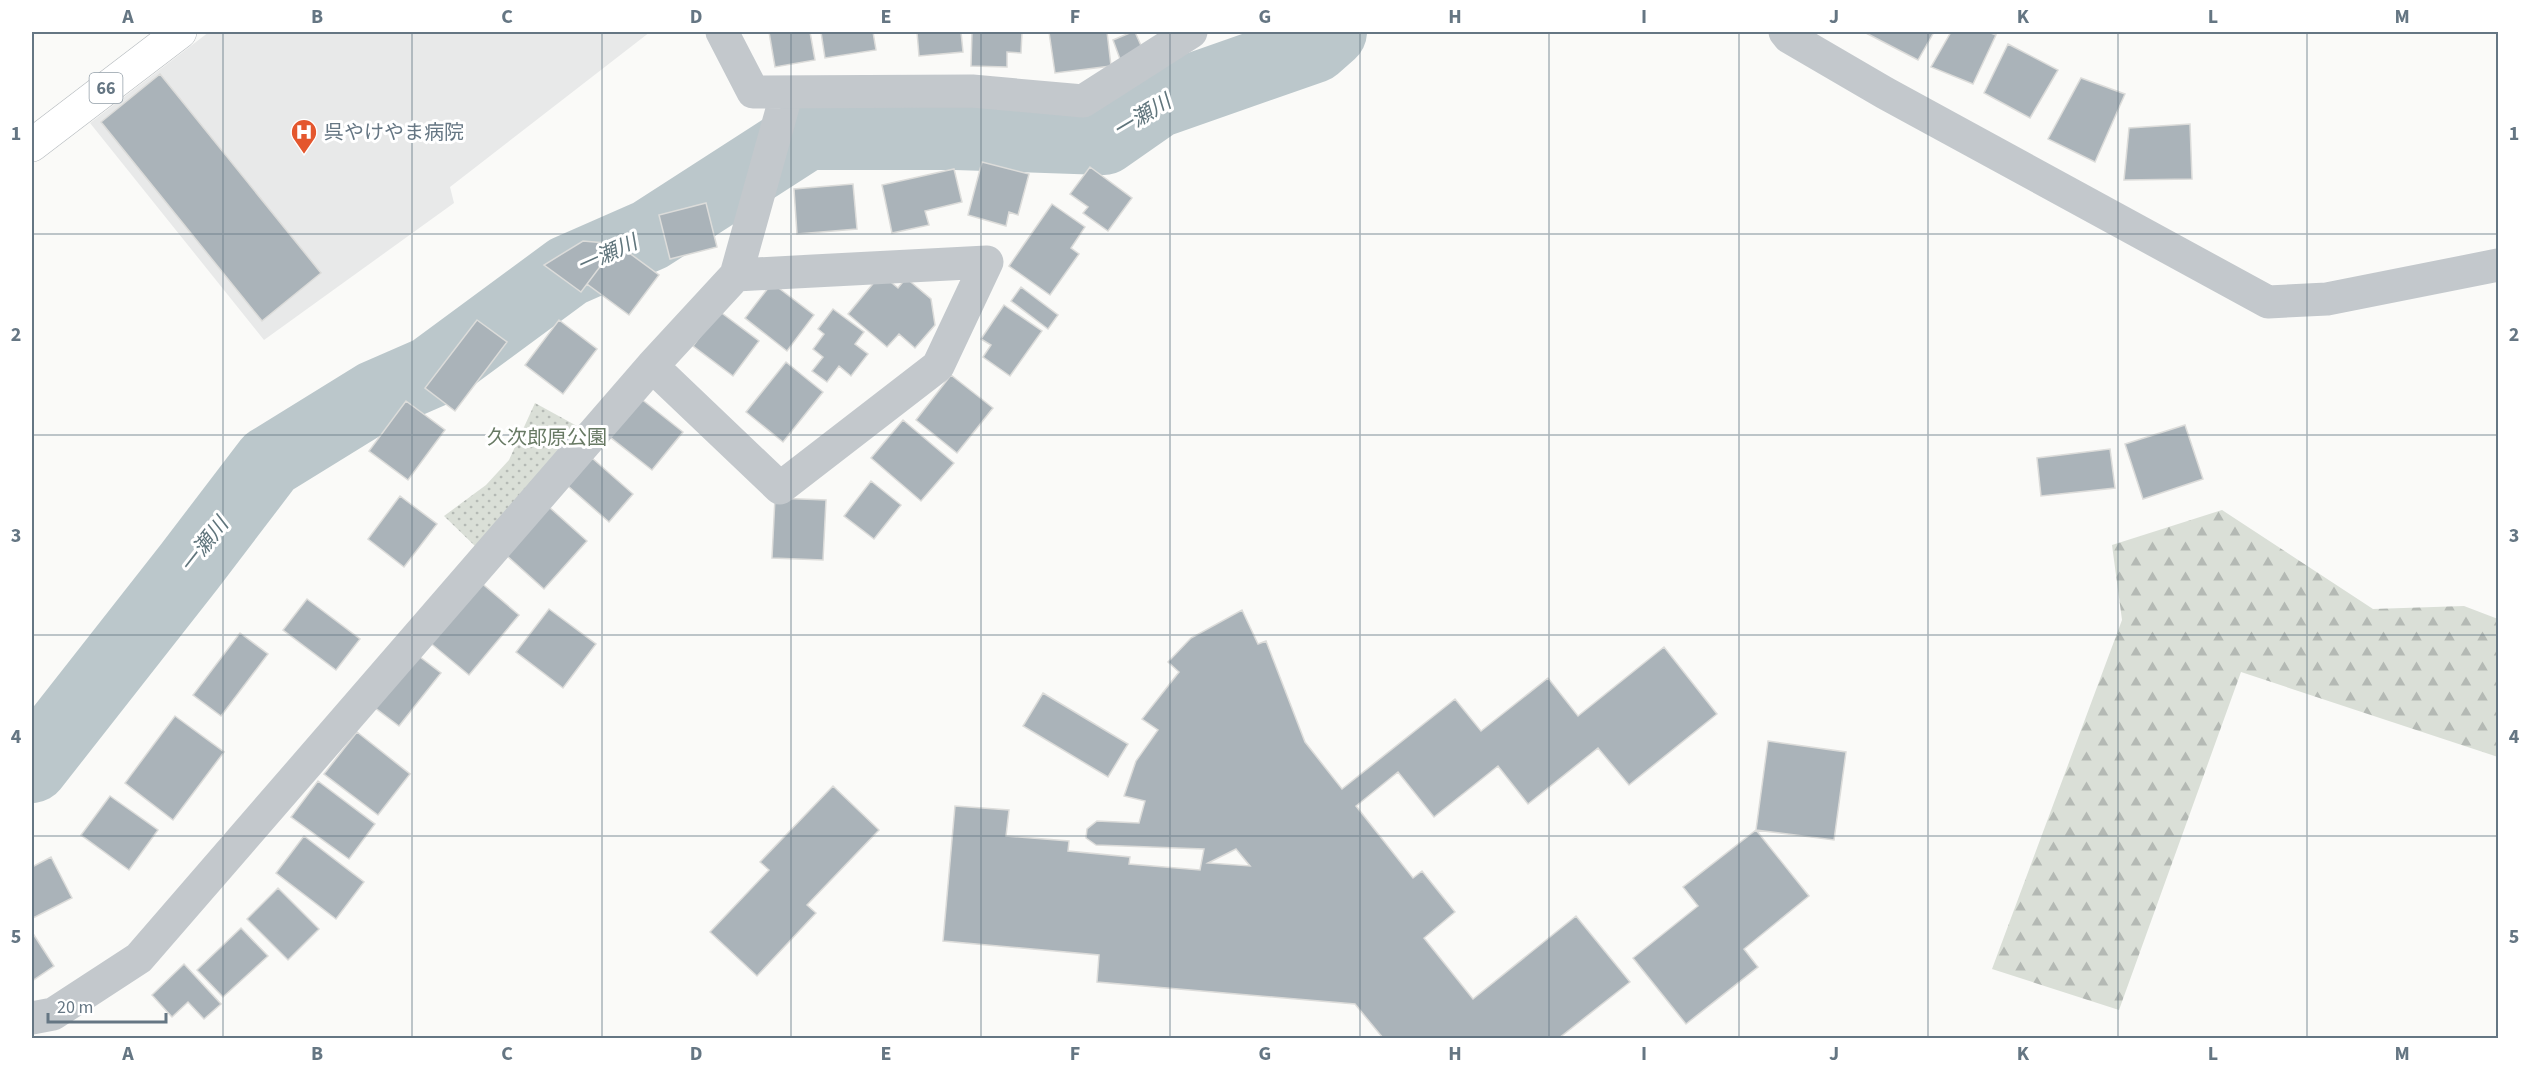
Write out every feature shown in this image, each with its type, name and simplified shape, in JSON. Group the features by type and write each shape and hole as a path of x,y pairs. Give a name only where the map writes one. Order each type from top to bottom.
{"main road":[{"name":"66","path":"32,146 180,32"}],"street":[{"path":"722,32 753,92 972,91 1083,101 1191,32"},
{"path":"1789,33 1885,93 2268,302 2327,299 2499,265"},
{"path":"32,1018 53,1014 139,958 652,366 736,275 787,92"},
{"path":"652,366 780,488 938,366 987,262 736,275"}],"shaded area":[{"name":"呉やけやま病院","path":"209,32 650,32 450,187 454,203 264,340 90,123"}],"green space":[{"name":"久次郎原公園","path":"535,403 586,431 478,549 444,516 486,485 509,460"},
{"path":"2222,510 2373,609 2464,606 2498,619 2498,757 2241,672 2119,1010 1992,969 2122,620 2112,545"}],"building":[{"path":"769,32 810,32 815,60 775,67"},
{"path":"821,32 873,32 876,50 825,58"},
{"path":"917,32 961,32 963,52 919,56"},
{"path":"972,32 1022,32 1021,53 1007,52 1007,67 971,66"},
{"path":"1049,32 1107,32 1111,66 1055,73"},
{"path":"1135,32 1143,50 1120,59 1113,40"},
{"path":"1864,32 1934,32 1918,60"},
{"path":"1951,32 1988,32 1996,35 1973,84 1931,67"},
{"path":"2008,44 2058,70 2030,118 1984,93"},
{"path":"160,74 321,273 262,321 101,122"},
{"path":"2081,78 2125,94 2095,162 2048,139"},
{"path":"2190,124 2192,179 2124,180 2129,128"},
{"path":"982,162 1029,174 1018,215 1009,212 1006,226 968,215"},
{"path":"1090,167 1132,198 1108,231 1083,213 1088,207 1070,194"},
{"path":"954,169 962,202 925,211 929,225 892,233 882,185"},
{"path":"853,184 857,229 797,234 794,189"},
{"path":"706,203 717,247 670,259 659,215"},
{"path":"1052,204 1085,227 1071,248 1079,254 1050,295 1009,266"},
{"path":"583,241 617,244 581,292 544,265"},
{"path":"617,244 659,275 629,315 587,284"},
{"path":"881,274 898,288 906,278 931,299 935,325 915,348 899,334 887,347 848,314"},
{"path":"772,283 814,315 787,351 745,318"},
{"path":"1021,287 1058,315 1048,329 1011,301"},
{"path":"1004,305 1042,331 1010,376 983,357 991,345 981,339"},
{"path":"833,309 864,332 855,344 868,354 851,376 839,366 827,382 812,371 823,357 813,349 824,334 818,329"},
{"path":"719,311 759,341 733,376 693,346"},
{"path":"477,320 507,342 455,411 425,388"},
{"path":"559,320 597,349 563,394 525,365"},
{"path":"786,362 823,392 783,442 746,412"},
{"path":"951,375 993,408 957,453 916,420"},
{"path":"640,398 683,432 652,470 610,437"},
{"path":"406,401 445,430 408,480 369,451"},
{"path":"903,420 954,463 921,501 871,458"},
{"path":"2185,425 2203,479 2143,499 2125,444"},
{"path":"2110,449 2115,488 2041,496 2037,458"},
{"path":"592,458 633,494 609,522 568,486"},
{"path":"871,481 901,505 874,539 844,516"},
{"path":"400,496 437,524 404,567 368,539"},
{"path":"775,498 826,500 823,560 772,558"},
{"path":"549,507 587,541 544,589 506,555"},
{"path":"479,581 519,615 469,675 428,641"},
{"path":"307,599 360,639 336,670 283,630"},
{"path":"549,609 596,644 563,688 516,652"},
{"path":"1242,610 1258,644 1266,641 1305,742 1342,789 1455,699 1481,731 1548,678 1578,716 1664,647 1717,714 1629,785 1598,748 1528,804 1498,766 1434,817 1398,772 1356,806 1413,878 1422,871 1455,912 1424,938 1473,999 1576,916 1630,982 1559,1038 1383,1038 1355,1004 1097,982 1099,955 943,941 955,806 1009,810 1006,836 1069,841 1068,851 1130,857 1129,864 1200,870 1204,849 1096,845 1086,838 1087,829 1097,821 1139,823 1145,801 1124,796 1136,761 1158,730 1142,719 1179,672 1168,662 1191,638","holes":["1236,849 1250,866 1208,863"]},
{"path":"240,633 268,654 221,716 193,695"},
{"path":"412,651 441,673 399,726 370,704"},
{"path":"1043,693 1128,744 1108,777 1023,726"},
{"path":"175,716 224,752 173,820 125,783"},
{"path":"357,732 410,774 378,815 324,774"},
{"path":"1768,741 1846,752 1834,840 1756,830"},
{"path":"318,781 375,824 349,859 291,817"},
{"path":"833,786 879,830 807,905 816,913 757,976 710,932 769,870 760,862"},
{"path":"110,796 158,830 129,870 81,835"},
{"path":"1756,830 1809,896 1744,949 1758,967 1686,1024 1633,958 1698,906 1683,887"},
{"path":"304,836 364,882 336,919 276,873"},
{"path":"51,857 72,898 33,918 32,867"},
{"path":"278,888 319,929 288,960 247,919"},
{"path":"241,928 268,956 223,997 197,970"},
{"path":"32,932 54,966 32,981"},
{"path":"184,964 221,1004 204,1019 188,1002 172,1017 152,995"}],"waterway":[{"name":"一瀬川","path":"32,767 269,462 376,396 431,372 568,271 650,235 807,134 956,134 1104,139 1157,102 1314,47 1331,32"}],"place":[{"name":"呉やけやま病院","path":"304,155"}]}
